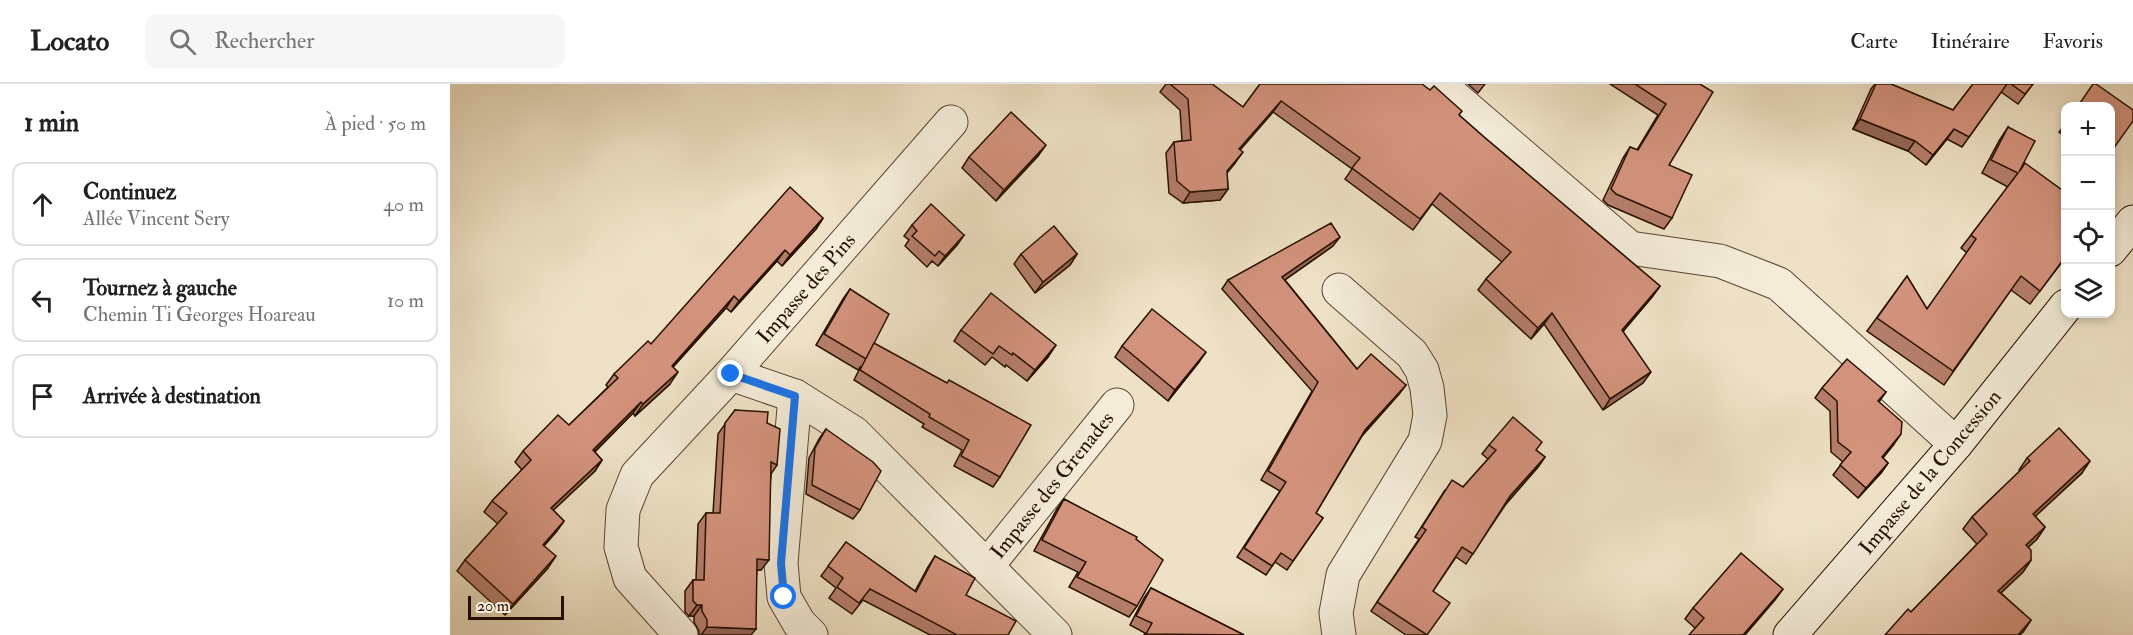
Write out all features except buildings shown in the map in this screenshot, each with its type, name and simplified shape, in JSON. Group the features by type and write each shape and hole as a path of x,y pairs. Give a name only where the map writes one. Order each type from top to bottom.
{"street":[{"path":"1438,84 1630,248 1720,261 1779,284 1956,444"},
{"name":"Impasse des Pins","path":"681,635 630,578 621,548 623,510 637,475 731,374 951,122"},
{"path":"2115,244 2133,222"},
{"path":"1339,290 1412,354 1422,370 1430,415 1425,441 1343,575 1336,614 1339,635"},
{"name":"Impasse de la Concession","path":"1790,635 1956,444 2061,312"},
{"path":"731,374 795,396 854,433 1055,635"},
{"path":"795,396 781,563 784,597 799,623 811,635"},
{"name":"Impasse des Grenades","path":"987,566 1117,405"}],"route":[{"path":"731,374 795,396 781,563 784,597"}]}
